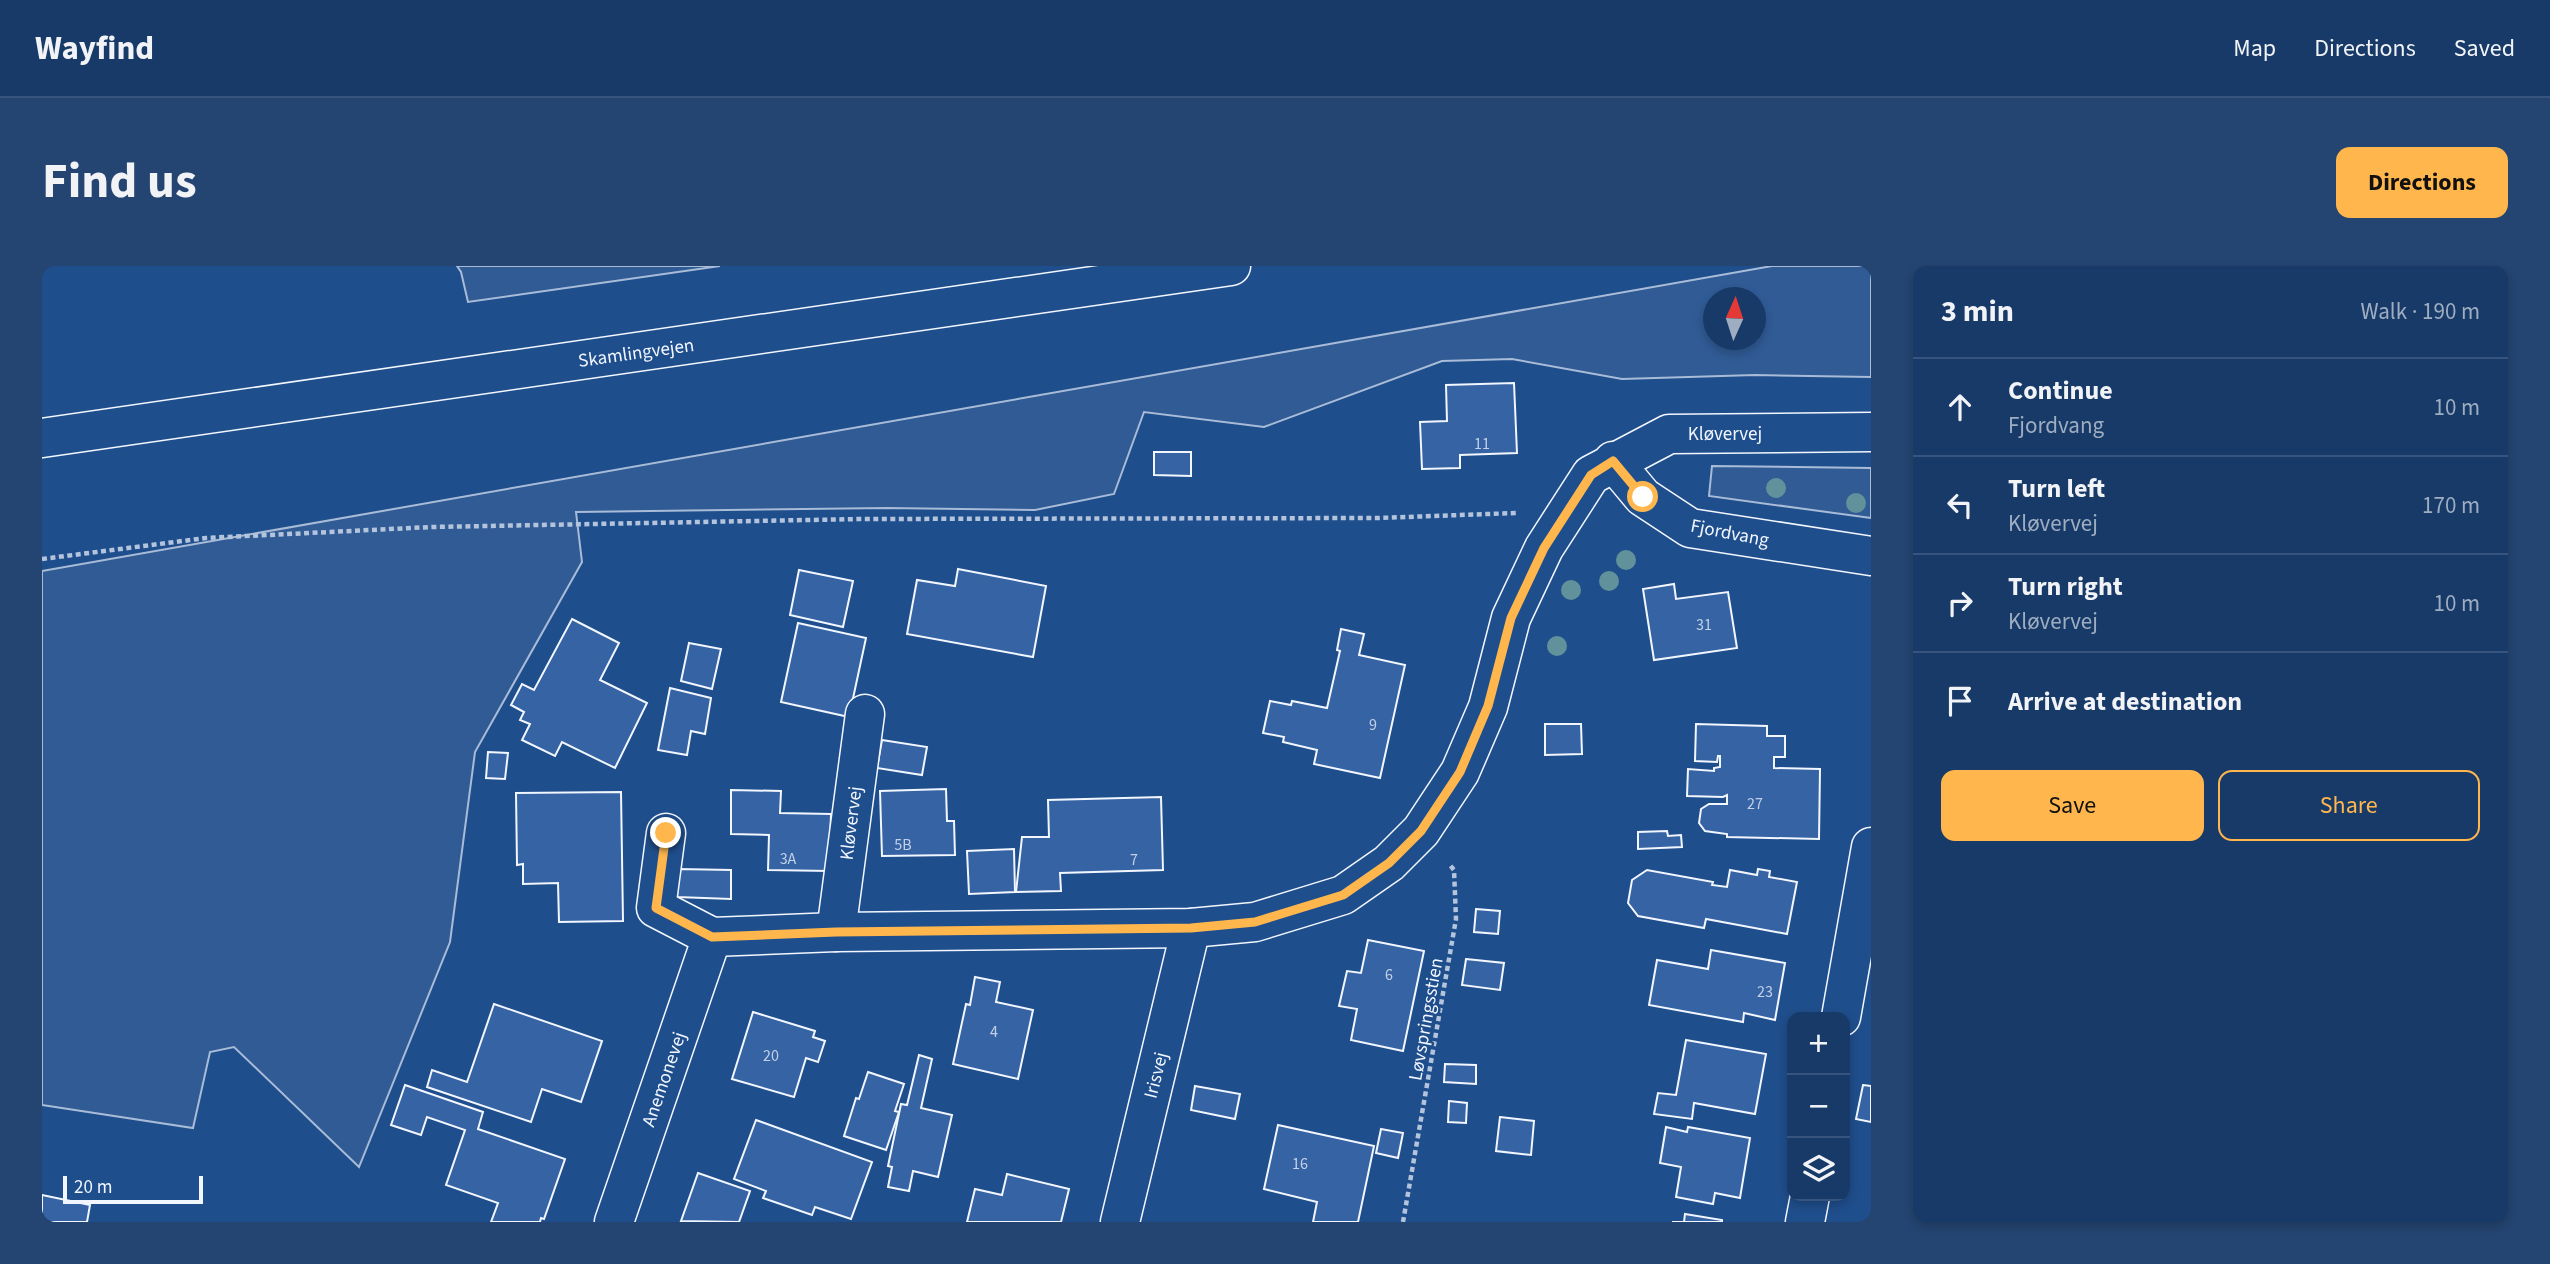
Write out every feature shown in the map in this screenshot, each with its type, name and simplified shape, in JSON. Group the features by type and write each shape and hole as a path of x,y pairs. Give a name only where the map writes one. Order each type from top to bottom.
{"street":[{"name":"Skamlingvejen","path":"42,438 1231,266"},
{"name":"Kløvervej","path":"666,833 656,908 712,937 836,932 1191,928 1255,922 1343,895 1389,863 1421,831 1460,772 1488,706 1511,618 1544,548 1591,475 1669,433 1871,432"},
{"name":"Fjordvang","path":"1613,461 1643,497 1689,528 1871,556"},
{"name":"Kløvervej","path":"836,932 865,714"},
{"path":"1842,1012 1871,847"},
{"name":"Irisvej","path":"1120,1222 1191,928"},
{"name":"Anemonevej","path":"614,1222 712,937"},
{"path":"1805,1222 1809,1201"}],"path":[{"path":"42,559 206,538 432,527 861,519 1378,519 1510,512 1563,518"},
{"name":"Løvspringsstien","path":"1403,1222 1456,919 1454,870 1421,831"}],"shaded area":[{"path":"457,266 720,266 468,302"},
{"path":"1772,266 1871,266 1871,377 1755,375 1622,379 1512,359 1442,361 1264,427 1144,412 1114,494 1035,510 887,508 576,512 582,562 475,752 450,942 359,1167 234,1047 210,1052 193,1128 42,1105 42,571"},
{"path":"1712,466 1871,468 1871,518 1709,496"}],"building":[{"path":"1514,383 1517,453 1460,455 1460,468 1422,469 1420,422 1447,421 1446,385"},
{"path":"1154,452 1191,452 1191,476 1154,475"},
{"path":"958,569 1046,586 1033,657 907,634 917,580 955,586"},
{"path":"799,570 853,581 843,627 790,615"},
{"path":"1674,584 1676,599 1728,592 1737,648 1654,660 1643,589"},
{"path":"572,619 619,643 600,680 647,703 615,768 562,742 555,756 522,740 530,724 520,720 524,712 511,705 522,684 534,690"},
{"path":"798,623 866,638 849,717 781,702"},
{"path":"1341,629 1364,634 1359,655 1405,665 1380,778 1314,764 1317,750 1283,742 1284,737 1263,733 1270,701 1291,705 1292,701 1327,708 1340,651 1337,650"},
{"path":"689,643 721,649 712,689 681,681"},
{"path":"670,688 711,698 705,734 691,731 687,755 658,750"},
{"path":"1545,724 1581,724 1582,754 1545,755"},
{"path":"1696,724 1767,726 1767,736 1785,736 1785,757 1774,757 1774,768 1820,769 1819,839 1727,837 1727,834 1705,831 1699,823 1701,809 1709,804 1727,804 1727,795 1687,796 1688,769 1714,771 1714,768 1720,767 1720,756 1717,762 1695,761"},
{"path":"882,740 927,747 922,775 877,768"},
{"path":"488,752 508,753 505,779 486,778"},
{"path":"946,789 947,821 954,821 955,855 882,856 880,791"},
{"path":"731,790 781,791 780,813 831,814 829,871 768,870 769,835 731,834"},
{"path":"621,792 623,921 559,922 558,883 523,884 523,864 517,865 516,793"},
{"path":"1161,797 1163,870 1060,873 1061,891 1016,892 1022,837 1049,837 1048,800"},
{"path":"1667,831 1668,836 1681,835 1682,847 1638,849 1638,832"},
{"path":"1014,849 1015,892 969,894 967,851"},
{"path":"678,869 731,870 731,899 677,897"},
{"path":"1758,869 1770,871 1769,877 1797,882 1787,934 1706,919 1704,928 1638,916 1628,903 1632,880 1647,870 1727,887 1730,870 1757,875"},
{"path":"1476,909 1500,911 1498,934 1474,932"},
{"path":"1368,940 1424,951 1403,1051 1351,1040 1357,1009 1339,1006 1347,971 1361,973"},
{"path":"1711,950 1785,963 1775,1020 1744,1013 1743,1022 1649,1005 1657,960 1708,969"},
{"path":"1466,959 1504,963 1500,990 1462,985"},
{"path":"975,977 1000,982 996,1002 1033,1010 1018,1079 953,1064 966,1004 970,1005"},
{"path":"494,1004 602,1041 581,1102 542,1089 531,1122 427,1087 432,1070 467,1082"},
{"path":"753,1012 815,1031 813,1037 825,1041 818,1062 806,1058 794,1097 732,1079"},
{"path":"1686,1040 1766,1054 1755,1114 1694,1103 1692,1119 1654,1114 1658,1093 1676,1095"},
{"path":"919,1055 932,1059 921,1108 952,1115 938,1177 913,1171 909,1191 888,1187 892,1167 888,1166 901,1104 907,1105"},
{"path":"1445,1064 1476,1065 1476,1084 1444,1082"},
{"path":"868,1072 904,1084 895,1111 899,1112 886,1150 844,1136 856,1098 859,1099"},
{"path":"405,1085 483,1112 478,1129 565,1159 544,1219 541,1218 540,1222 491,1222 498,1203 446,1185 465,1130 427,1117 421,1135 391,1125"},
{"path":"1863,1085 1871,1086 1871,1122 1856,1119"},
{"path":"1195,1086 1240,1094 1235,1119 1191,1110"},
{"path":"1449,1101 1467,1103 1466,1123 1448,1122"},
{"path":"1500,1117 1534,1121 1531,1155 1496,1151"},
{"path":"756,1120 872,1162 851,1219 815,1207 812,1215 763,1198 766,1191 734,1179"},
{"path":"1278,1125 1374,1146 1358,1222 1313,1222 1317,1202 1264,1189"},
{"path":"1666,1127 1687,1132 1688,1127 1750,1138 1740,1198 1715,1193 1713,1204 1676,1197 1681,1167 1660,1163"},
{"path":"1381,1129 1403,1133 1398,1158 1376,1153"},
{"path":"698,1173 750,1191 739,1222 681,1221"},
{"path":"1007,1174 1069,1189 1061,1222 967,1222 975,1189 1002,1195"},
{"path":"42,1195 90,1205 87,1222 42,1222"},
{"path":"1685,1214 1722,1220 1722,1222 1684,1222"}],"route":[{"path":"666,833 656,908 712,937 836,932 1191,928 1255,922 1343,895 1389,863 1421,831 1460,772 1488,706 1511,618 1544,548 1591,475 1613,461 1643,497"}]}
